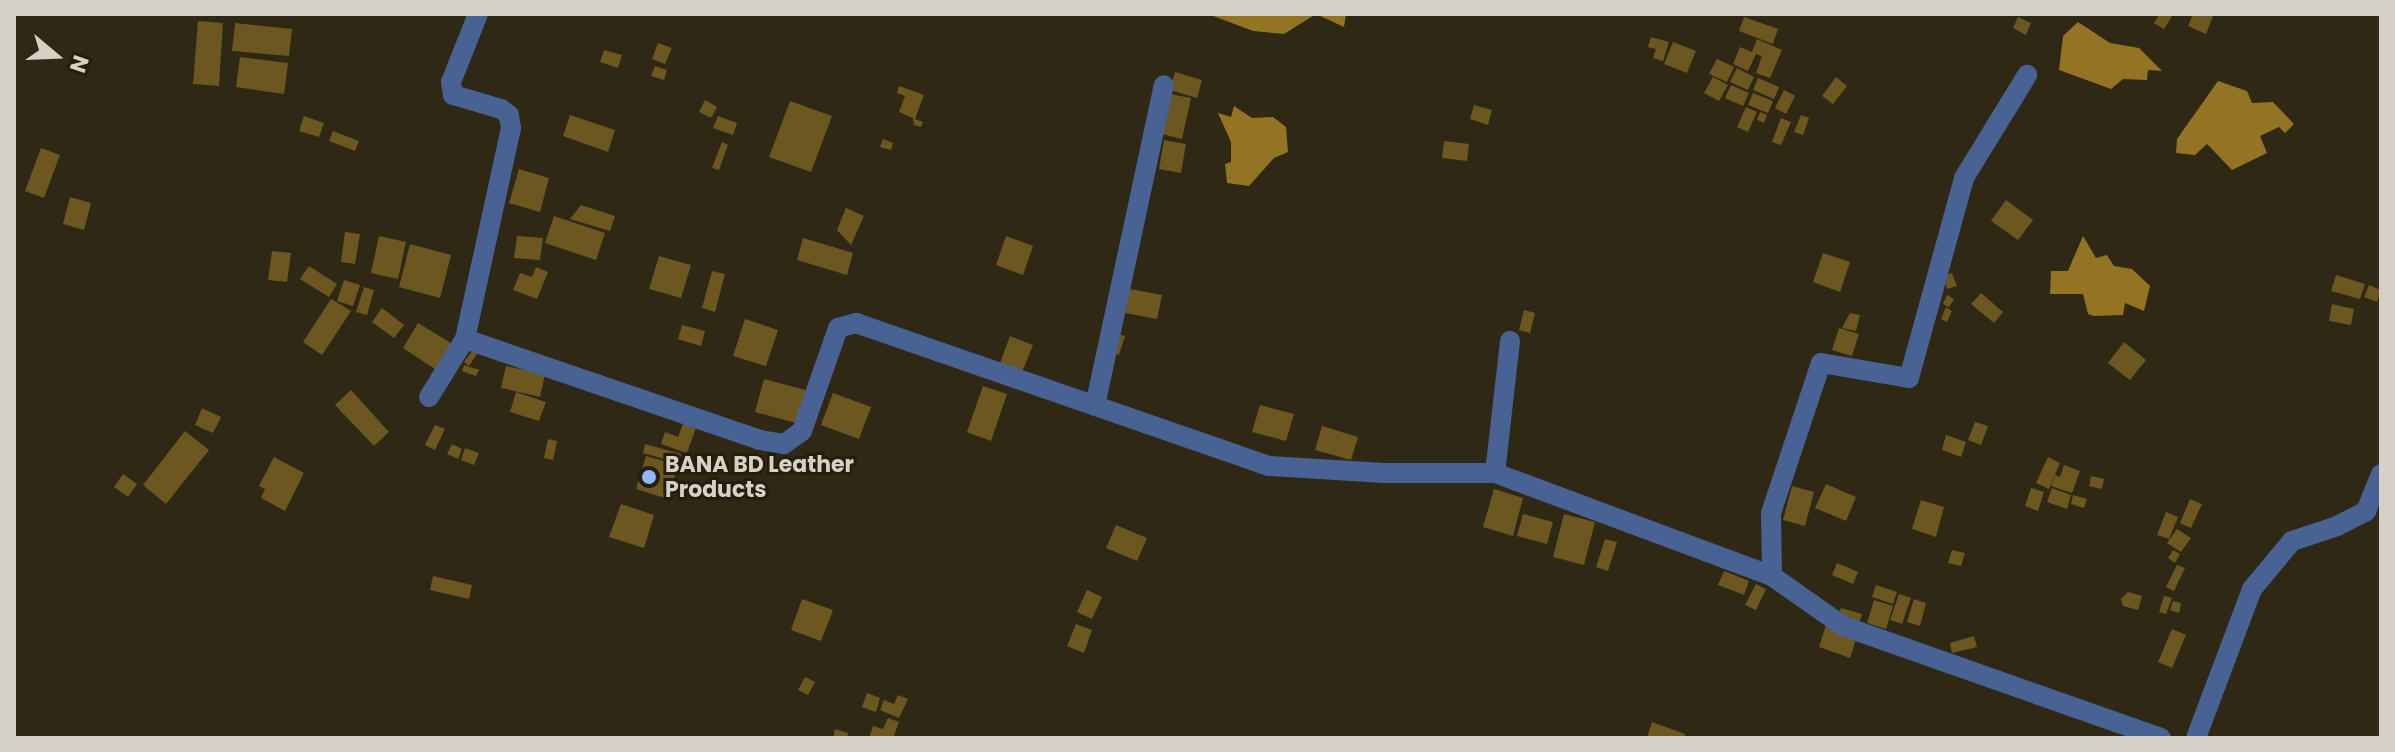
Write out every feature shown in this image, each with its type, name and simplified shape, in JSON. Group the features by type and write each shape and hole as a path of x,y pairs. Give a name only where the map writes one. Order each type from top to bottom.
{"street":[{"path":"429,397 465,339 511,128 509,115 501,109 453,95 451,82 478,14"},
{"path":"1772,576 1771,513 1821,363 1909,378 1964,178 2027,75"},
{"path":"1095,406 1164,85"},
{"path":"465,339 716,426 784,444 802,431 838,328 856,323 1269,466 1384,473 1495,473 1772,576 1843,626 2161,738"},
{"path":"1495,473 1510,341"},
{"path":"2196,738 2252,589 2292,541 2337,526 2366,511 2381,474"}],"shaded area":[{"path":"1208,14 1316,14 1284,34 1253,31"},
{"path":"1316,14 1346,14 1344,27"},
{"path":"2078,22 2110,43 2139,48 2162,71 2148,70 2147,80 2123,79 2111,89 2059,70 2063,36"},
{"path":"2218,81 2247,91 2252,103 2273,102 2294,124 2285,133 2279,127 2260,136 2267,153 2232,170 2207,144 2195,155 2176,153 2177,139"},
{"path":"1234,106 1252,118 1273,117 1286,127 1288,152 1274,158 1249,186 1227,183 1225,164 1231,162 1231,142 1218,113 1231,117"},
{"path":"2083,236 2096,258 2107,255 2114,266 2132,269 2150,286 2144,311 2125,303 2123,315 2094,316 2088,314 2083,294 2050,294 2051,271 2068,271"}],"building":[{"path":"2160,14 2172,16 2164,29 2154,23"},
{"path":"2193,14 2213,16 2206,34 2188,26"},
{"path":"1744,17 1778,29 1773,44 1739,31"},
{"path":"2018,17 2031,23 2026,35 2013,28"},
{"path":"198,21 223,23 219,86 193,84"},
{"path":"235,23 292,29 289,56 232,51"},
{"path":"1651,37 1669,42 1663,61 1653,58 1656,49 1648,47"},
{"path":"1757,39 1782,50 1770,78 1756,73 1762,56 1756,54 1748,71 1733,64 1740,47 1752,52"},
{"path":"1673,42 1696,51 1687,73 1664,64"},
{"path":"658,43 672,48 665,64 652,59"},
{"path":"604,50 622,55 618,68 600,62"},
{"path":"240,57 288,63 284,94 236,87"},
{"path":"1717,59 1734,67 1727,82 1709,74"},
{"path":"655,66 667,70 664,80 651,76"},
{"path":"1737,68 1754,77 1748,90 1730,82"},
{"path":"1175,72 1202,80 1197,98 1170,90"},
{"path":"1713,77 1728,85 1719,101 1704,93"},
{"path":"1836,77 1847,86 1833,104 1822,96"},
{"path":"1758,78 1779,87 1774,99 1753,90"},
{"path":"1731,85 1749,93 1743,106 1725,98"},
{"path":"899,86 924,95 915,119 923,122 921,127 914,125 913,118 899,112 905,96 897,93"},
{"path":"1784,90 1795,96 1786,114 1775,108"},
{"path":"1753,93 1773,101 1768,113 1748,105"},
{"path":"1170,94 1191,98 1182,139 1162,134"},
{"path":"705,100 717,107 711,118 699,112"},
{"path":"790,101 832,116 811,172 769,157"},
{"path":"1474,105 1492,110 1488,125 1470,119"},
{"path":"1746,107 1757,112 1748,132 1737,127"},
{"path":"1760,112 1767,115 1764,123 1757,120"},
{"path":"570,115 615,130 608,152 563,136"},
{"path":"1801,115 1809,118 1803,135 1794,132"},
{"path":"304,116 324,123 319,137 299,131"},
{"path":"718,116 737,123 733,135 713,128"},
{"path":"1781,118 1791,122 1781,145 1772,142"},
{"path":"333,131 359,141 355,151 329,141"},
{"path":"883,139 893,143 891,150 880,147"},
{"path":"1164,140 1186,144 1181,173 1159,169"},
{"path":"1444,141 1469,144 1467,161 1442,158"},
{"path":"722,142 728,145 719,170 712,168"},
{"path":"41,148 60,155 44,198 25,191"},
{"path":"519,169 549,178 540,212 509,203"},
{"path":"70,197 91,203 84,230 63,224"},
{"path":"2006,200 2033,220 2018,240 1991,221"},
{"path":"581,205 615,216 610,231 570,219"},
{"path":"846,208 864,216 851,245 837,230"},
{"path":"554,216 605,233 596,260 545,243"},
{"path":"345,232 360,234 355,264 341,262"},
{"path":"379,236 406,242 398,279 371,273"},
{"path":"517,236 543,238 540,260 514,258"},
{"path":"1006,236 1033,246 1023,275 996,265"},
{"path":"803,238 853,253 847,275 797,260"},
{"path":"410,244 451,255 440,298 399,287"},
{"path":"272,251 291,253 287,282 268,280"},
{"path":"1823,253 1850,262 1840,292 1813,282"},
{"path":"659,256 691,265 681,298 649,289"},
{"path":"309,266 337,284 329,297 300,279"},
{"path":"536,267 548,272 537,299 513,290 520,273 532,277"},
{"path":"712,271 725,274 715,312 702,308"},
{"path":"1952,273 1957,286 1947,289 1943,276"},
{"path":"2336,275 2365,284 2360,299 2331,291"},
{"path":"344,280 360,285 353,306 337,301"},
{"path":"2369,285 2381,290 2377,302 2364,297"},
{"path":"364,287 374,290 367,315 356,312"},
{"path":"1130,289 1162,295 1157,319 1125,313"},
{"path":"1981,293 2003,312 1994,323 1971,304"},
{"path":"1947,295 1954,299 1949,307 1943,304"},
{"path":"331,299 351,311 322,355 303,342"},
{"path":"2332,304 2354,309 2351,325 2329,321"},
{"path":"1946,307 1952,311 1947,322 1941,319"},
{"path":"382,308 404,325 394,338 372,322"},
{"path":"1524,310 1535,313 1530,333 1519,330"},
{"path":"1850,313 1860,315 1856,331 1842,328"},
{"path":"745,319 778,330 766,366 733,356"},
{"path":"418,323 454,345 438,371 403,348"},
{"path":"682,325 705,331 701,346 678,339"},
{"path":"1839,328 1859,334 1852,356 1832,350"},
{"path":"1114,333 1125,336 1119,355 1109,352"},
{"path":"1010,336 1033,345 1021,375 999,366"},
{"path":"2124,342 2146,360 2130,380 2108,363"},
{"path":"474,348 479,351 469,366 464,362"},
{"path":"464,365 479,370 476,376 462,371"},
{"path":"506,366 545,374 540,397 501,388"},
{"path":"764,379 809,391 800,424 755,412"},
{"path":"983,386 1007,394 991,441 967,432"},
{"path":"351,390 389,432 374,446 335,405"},
{"path":"516,392 546,402 539,421 510,412"},
{"path":"833,393 871,407 859,439 821,425"},
{"path":"1260,405 1294,414 1286,441 1252,432"},
{"path":"202,408 221,417 213,433 195,425"},
{"path":"685,418 698,422 687,453 661,444 665,432 678,437"},
{"path":"1975,422 1988,426 1981,445 1968,440"},
{"path":"435,425 445,429 435,450 425,445"},
{"path":"1322,426 1358,437 1351,460 1315,450"},
{"path":"185,431 209,450 166,504 143,485"},
{"path":"1946,435 1966,442 1961,457 1942,450"},
{"path":"548,439 557,441 553,460 544,458"},
{"path":"452,444 462,449 458,459 447,454"},
{"path":"645,444 681,454 679,463 643,453"},
{"path":"465,448 479,453 474,465 461,460"},
{"path":"646,456 678,465 668,499 636,489"},
{"path":"274,457 304,473 285,511 261,498 265,489 259,486"},
{"path":"2048,457 2060,463 2049,489 2036,483"},
{"path":"2064,465 2080,471 2072,493 2051,486 2055,475 2060,477"},
{"path":"123,474 137,484 128,497 114,487"},
{"path":"2091,476 2104,479 2102,489 2089,486"},
{"path":"1826,484 1856,497 1846,521 1815,508"},
{"path":"1792,486 1814,492 1805,526 1783,520"},
{"path":"2031,488 2044,492 2038,511 2025,506"},
{"path":"2052,488 2071,495 2067,509 2047,502"},
{"path":"1494,489 1523,498 1513,536 1483,527"},
{"path":"2073,495 2087,499 2084,508 2071,504"},
{"path":"2190,499 2202,504 2191,528 2180,523"},
{"path":"1921,500 1944,507 1936,537 1912,529"},
{"path":"621,504 654,515 644,548 609,537"},
{"path":"2166,512 2178,517 2169,539 2157,535"},
{"path":"1523,514 1553,522 1547,544 1517,536"},
{"path":"1564,514 1595,522 1584,565 1553,557"},
{"path":"1116,525 1147,538 1137,561 1106,548"},
{"path":"2177,529 2191,538 2181,552 2167,543"},
{"path":"1605,539 1617,542 1608,571 1596,567"},
{"path":"1952,550 1965,553 1961,566 1948,563"},
{"path":"2173,550 2180,554 2175,563 2168,558"},
{"path":"1837,563 1858,572 1853,584 1832,575"},
{"path":"2177,565 2185,568 2174,591 2166,587"},
{"path":"1724,571 1749,581 1744,595 1718,585"},
{"path":"433,576 472,585 469,599 430,590"},
{"path":"1756,584 1766,589 1756,610 1745,605"},
{"path":"1876,585 1897,592 1893,604 1872,597"},
{"path":"1087,590 1102,597 1092,619 1077,612"},
{"path":"2128,592 2142,596 2138,610 2123,606 2121,599"},
{"path":"1899,594 1911,598 1902,624 1890,620"},
{"path":"2164,596 2172,598 2166,614 2159,612"},
{"path":"802,599 833,610 821,641 791,630"},
{"path":"1914,599 1926,603 1920,626 1907,622"},
{"path":"1874,600 1893,606 1886,629 1867,623"},
{"path":"2173,601 2181,603 2179,613 2170,610"},
{"path":"1841,608 1862,614 1858,627 1836,620"},
{"path":"1827,622 1858,633 1850,658 1819,647"},
{"path":"1076,624 1092,630 1084,653 1067,646"},
{"path":"2172,629 2186,635 2172,668 2158,662"},
{"path":"1974,636 1977,647 1952,653 1950,643"},
{"path":"805,677 815,682 808,695 798,690"},
{"path":"867,693 880,698 876,712 862,707"},
{"path":"898,695 908,699 899,718 880,710 884,700 894,704"},
{"path":"888,718 899,722 893,738 869,738 873,726 883,729"},
{"path":"1652,722 1685,734 1684,738 1647,738"},
{"path":"835,729 848,733 847,738 833,738"}],"place":[{"name":"BANA BD Leather Products","path":"649,477"}]}
